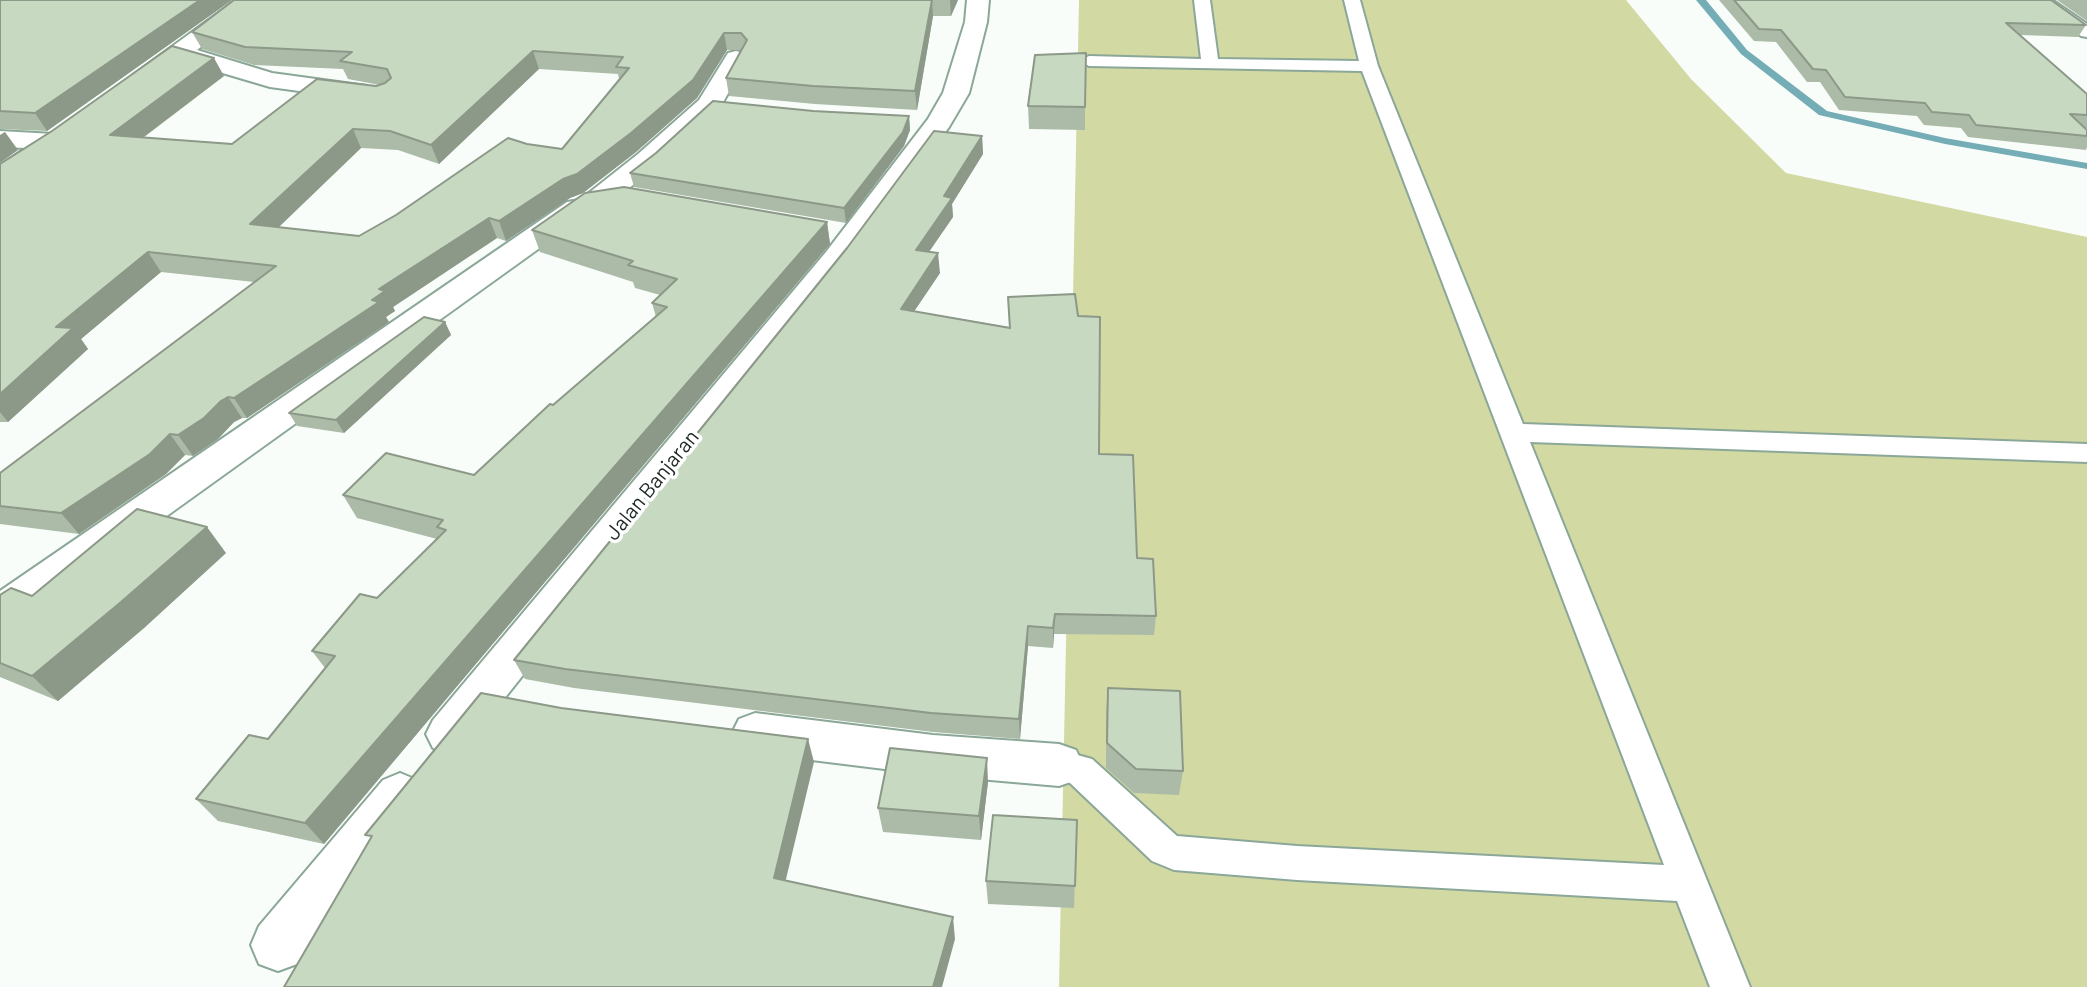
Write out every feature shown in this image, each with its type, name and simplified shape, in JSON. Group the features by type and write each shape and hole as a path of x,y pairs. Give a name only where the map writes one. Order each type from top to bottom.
{"street":[{"path":"123,93 250,0"},
{"name":"Jalan Banjaran","path":"278,945 483,694 927,120 956,93 976,22 978,0"},
{"path":"180,53 270,80 383,94"},
{"path":"0,613 555,223 594,201 721,105 736,58"},
{"path":"0,178 77,126"},
{"path":"0,139 54,142"},
{"path":"594,201 631,197 648,199"},
{"path":"483,694 535,703"},
{"path":"712,728 933,755 1059,765"}],"lane":[{"path":"1202,0 1210,64"},
{"path":"1352,0 1369,66 1730,987"},
{"path":"2041,0 2087,32"},
{"path":"1089,61 1369,66"},
{"path":"1513,433 2087,453"},
{"path":"1059,765 1080,770 1165,849 1174,853 1297,863 1689,884"}],"green space":[{"path":"1079,0 1626,0 1691,79 1786,173 2087,237 2087,987 1059,987"}],"building":[{"path":"0,0 200,0 35,113 0,111"},
{"path":"234,0 932,0 915,91 726,78 747,40 741,33 724,33 693,80 631,133 577,174 563,179 499,221 489,218 379,289 385,291 372,300 379,302 234,398 228,397 221,401 204,418 178,435 170,434 150,454 61,513 0,506 0,473 276,266 148,252 56,327 73,328 0,394 0,164 52,131 172,46 214,58 110,135 232,144 317,79 376,86 391,78 387,69 340,61 352,52 245,47 192,32","holes":["533,51 623,57 616,67 629,68 562,149 508,138 396,215 359,236 250,224 353,129 390,131 431,145"]},
{"path":"1734,0 2051,0 2086,25 2006,23 2087,94 2087,115 2070,114 2087,130 2087,136 1976,125 1969,115 1932,112 1925,103 1845,97 1826,70 1813,69 1781,30 1759,29"},
{"path":"1086,53 1085,107 1028,106 1035,55"},
{"path":"713,101 813,111 909,116 903,132 844,208 630,173"},
{"path":"934,131 982,136 944,196 952,198 916,250 938,253 901,309 1010,328 1008,297 1075,294 1078,316 1100,317 1099,454 1133,455 1137,558 1153,559 1156,616 1055,614 1053,628 1028,626 1019,719 931,713 565,669 514,660 847,248"},
{"path":"624,187 827,222 305,823 196,799 249,735 268,739 335,656 312,651 360,594 377,598 446,530 437,527 443,520 343,495 386,453 474,475 550,404 553,405 667,307 652,303 677,279 628,265 633,261 532,230 585,193"},
{"path":"424,317 445,322 336,420 289,413"},
{"path":"137,509 207,527 32,676 0,663 0,595 11,588 32,596"},
{"path":"1108,688 1180,691 1183,771 1136,769 1107,743"},
{"path":"481,693 561,708 808,739 774,878 953,917 933,987 284,987 372,836 365,835"},
{"path":"890,748 987,758 979,816 878,808"},
{"path":"993,815 1077,820 1075,886 986,881"}],"waterway":[{"path":"1701,0 1744,52 1823,113 1945,141 2087,166"}]}
